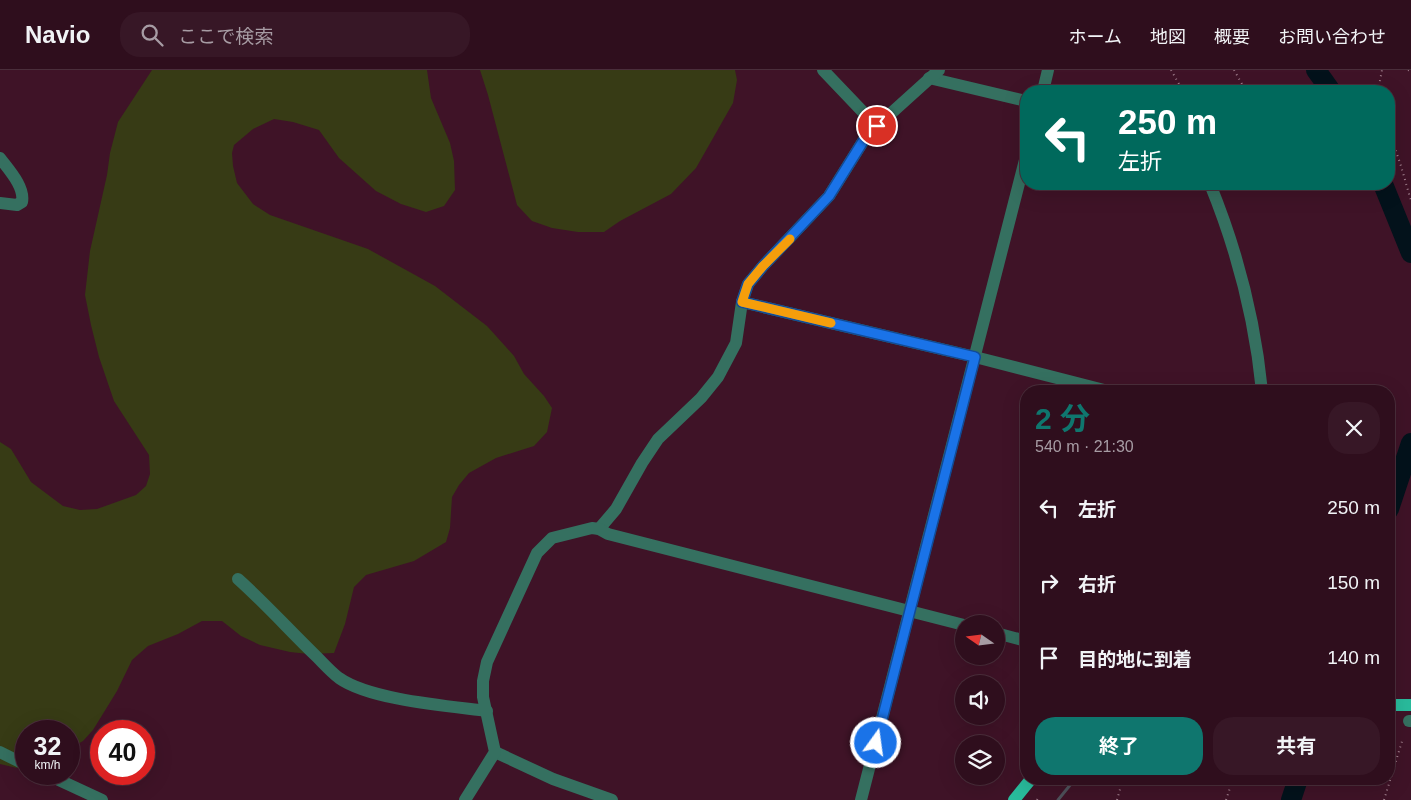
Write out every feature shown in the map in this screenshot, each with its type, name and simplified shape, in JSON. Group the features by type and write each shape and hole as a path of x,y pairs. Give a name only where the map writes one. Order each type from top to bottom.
{"main road":[{"path":"1395,705 1411,705"},
{"path":"1014,800 1026,785"}],"street":[{"path":"823,70 863,112 867,120 867,135"},
{"path":"1044,85 1048,70"},
{"path":"599,530 616,509 658,439 701,398 718,377 736,343 742,302 748,284 829,196 867,135 934,74 1020,99"},
{"path":"0,158 12,173 23,197 22,202 17,205 0,203"},
{"path":"861,800 1020,180"},
{"path":"1213,190 1223,215 1250,310 1261,385"},
{"path":"742,302 1085,385"},
{"path":"465,800 495,752 483,697 483,681 487,662 537,553 552,538 592,528 608,534 955,623"},
{"path":"238,579 261,599 307,648 339,678 361,689 408,700 487,712"},
{"path":"1005,635 1020,639"},
{"path":"0,752 15,760"},
{"path":"495,752 553,779 612,800"},
{"path":"70,785 102,800"}],"path":[{"path":"1171,70 1180,85"},
{"path":"1234,70 1243,85"},
{"path":"1379,85 1382,70"},
{"path":"1395,147 1411,200"},
{"path":"1395,764 1403,738"},
{"path":"1117,800 1121,785"},
{"path":"1226,800 1231,785"},
{"path":"1384,800 1389,785"}],"green space":[{"path":"152,70 427,70 431,98 450,143 454,161 455,190 444,206 426,212 401,204 376,191 339,158 319,130 293,122 274,119 253,129 234,145 232,153 233,166 237,183 253,204 270,215 368,249 435,286 487,326 514,356 524,374 552,408 547,432 534,446 496,458 469,473 459,485 452,497 450,528 446,542 414,561 366,575 354,587 345,624 334,653 309,654 290,652 260,645 241,636 222,621 202,621 178,634 148,646 132,660 117,691 99,720 90,720 90,733 80,743 80,720 15,720 15,768 0,764 0,442 11,449 31,482 63,506 80,510 97,509 136,495 146,486 150,474 149,455 114,401 99,357 85,295 90,251 118,122"},
{"path":"480,70 735,70 737,80 733,103 696,168 671,194 620,221 604,232 578,232 552,228 532,221 517,205"}],"waterway":[{"path":"1316,70 1327,85"},
{"path":"1385,190 1411,253"},
{"path":"1395,491 1411,443"},
{"path":"1058,800 1070,785"},
{"path":"1291,800 1296,785"}],"slow traffic":[{"path":"790,239 748,284 742,302 831,323"}],"route":[{"path":"876,743 975,357 742,302 748,284 829,196 867,135 877,126"}]}
